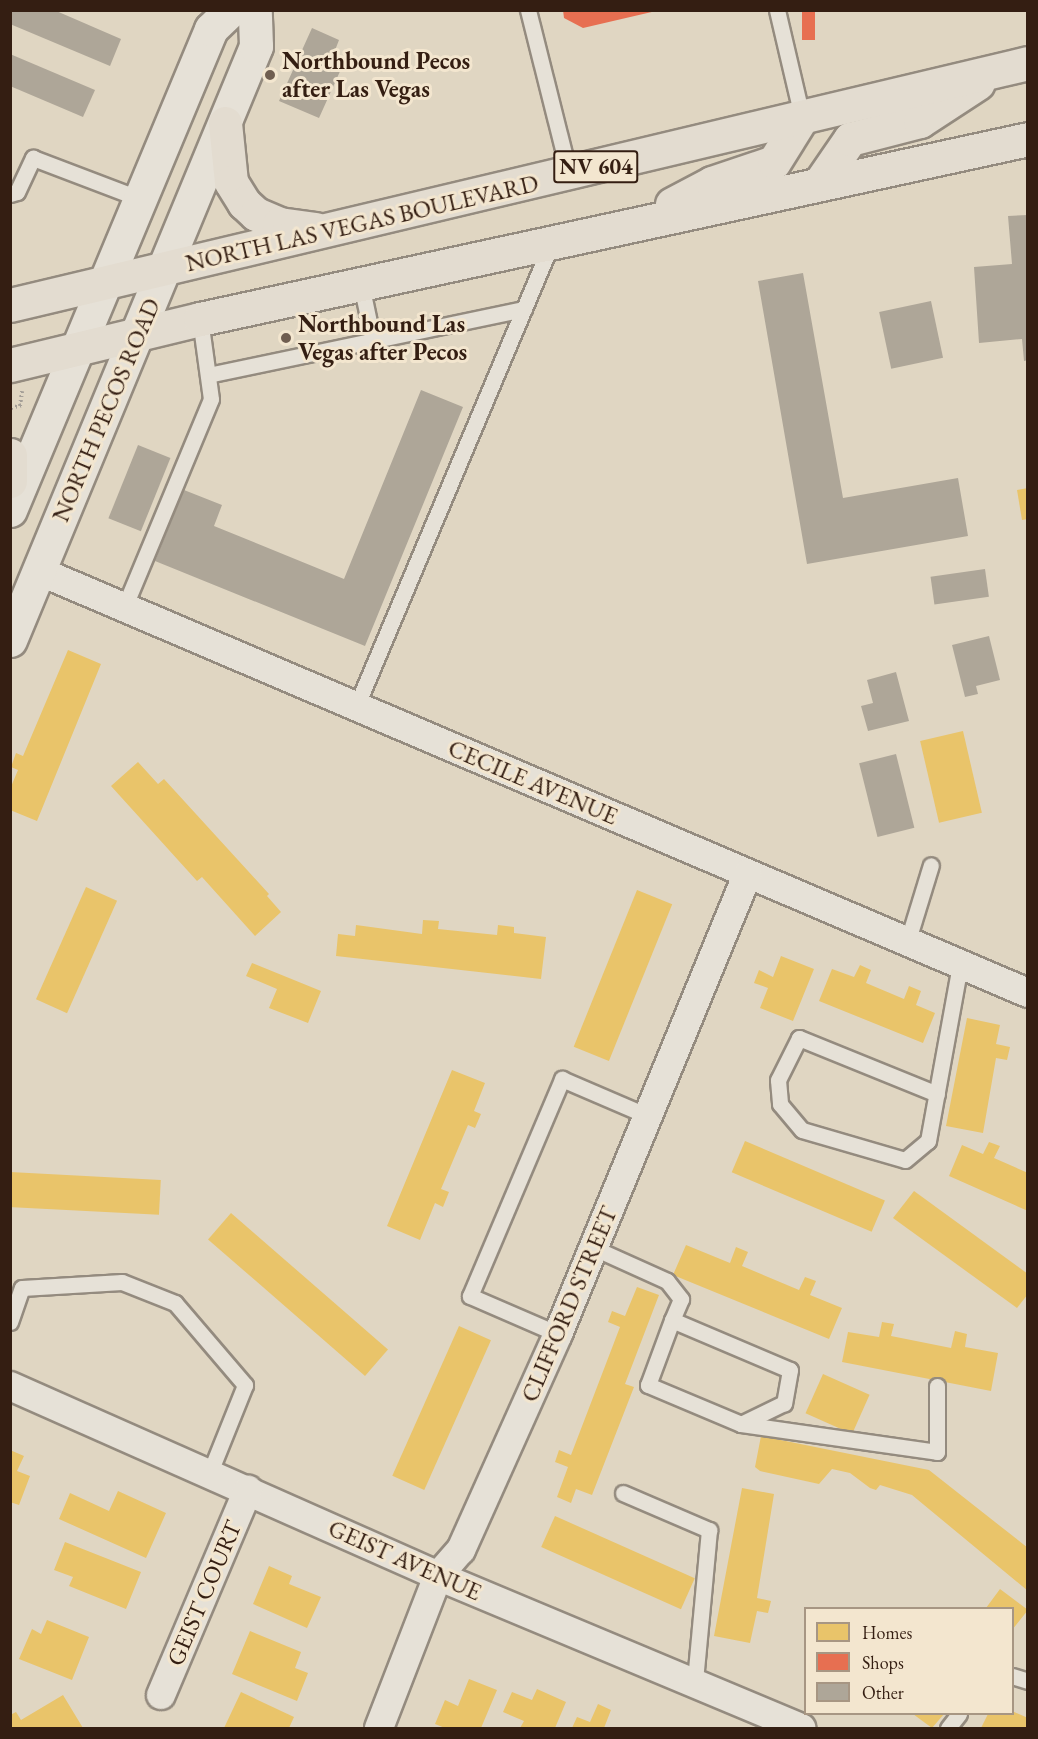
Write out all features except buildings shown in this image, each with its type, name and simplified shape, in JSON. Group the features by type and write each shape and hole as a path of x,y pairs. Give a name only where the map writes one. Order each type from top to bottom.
{"main road":[{"name":"NORTH PECOS ROAD","path":"10,510 212,29 231,10"},
{"name":"NORTH PECOS ROAD","path":"10,640 256,46 255,10"},
{"path":"819,184 850,138 920,121 1012,66"},
{"name":"NORTH LAS VEGAS BOULEVARD","path":"10,305 330,231 1012,66"},
{"path":"631,225 712,183 774,162 802,117"},
{"path":"225,123 231,182 244,203 256,214 279,224 330,231"},
{"path":"16,377 78,347 200,318 1028,139"},
{"path":"10,454 10,482"}],"street":[{"name":"CECILE AVENUE","path":"39,571 1028,993"},
{"name":"CLIFFORD STREET","path":"379,1728 438,1576 461,1550 558,1334 748,874"},
{"name":"GEIST AVENUE","path":"10,1386 210,1472 438,1576 802,1728"},
{"name":"GEIST COURT","path":"161,1695 248,1490"}],"lane":[{"path":"528,10 569,173"},
{"path":"777,10 802,117"},
{"path":"10,194 17,192 33,158 141,199"},
{"path":"356,707 552,242"},
{"path":"361,284 373,340"},
{"path":"208,375 524,309"},
{"path":"124,608 211,399 200,318"},
{"path":"908,940 931,865"},
{"path":"937,1094 799,1038 778,1080 780,1104 802,1130 905,1160 928,1141 937,1094 960,964"},
{"path":"558,1334 470,1296 562,1080 648,1116"},
{"path":"594,1248 667,1281 681,1299 648,1384 741,1424 937,1452 937,1386"},
{"path":"10,1322 21,1288 122,1282 175,1304 245,1385 210,1472"},
{"path":"672,1320 790,1370 783,1403 741,1424"},
{"path":"623,1493 708,1530 695,1682"},
{"path":"948,1728 958,1715"}],"path":[{"path":"16,377 20,405"}],"place":[{"name":"Northbound Pecos after Las Vegas","path":"270,75"},
{"name":"Northbound Las Vegas after Pecos","path":"286,338"}]}
